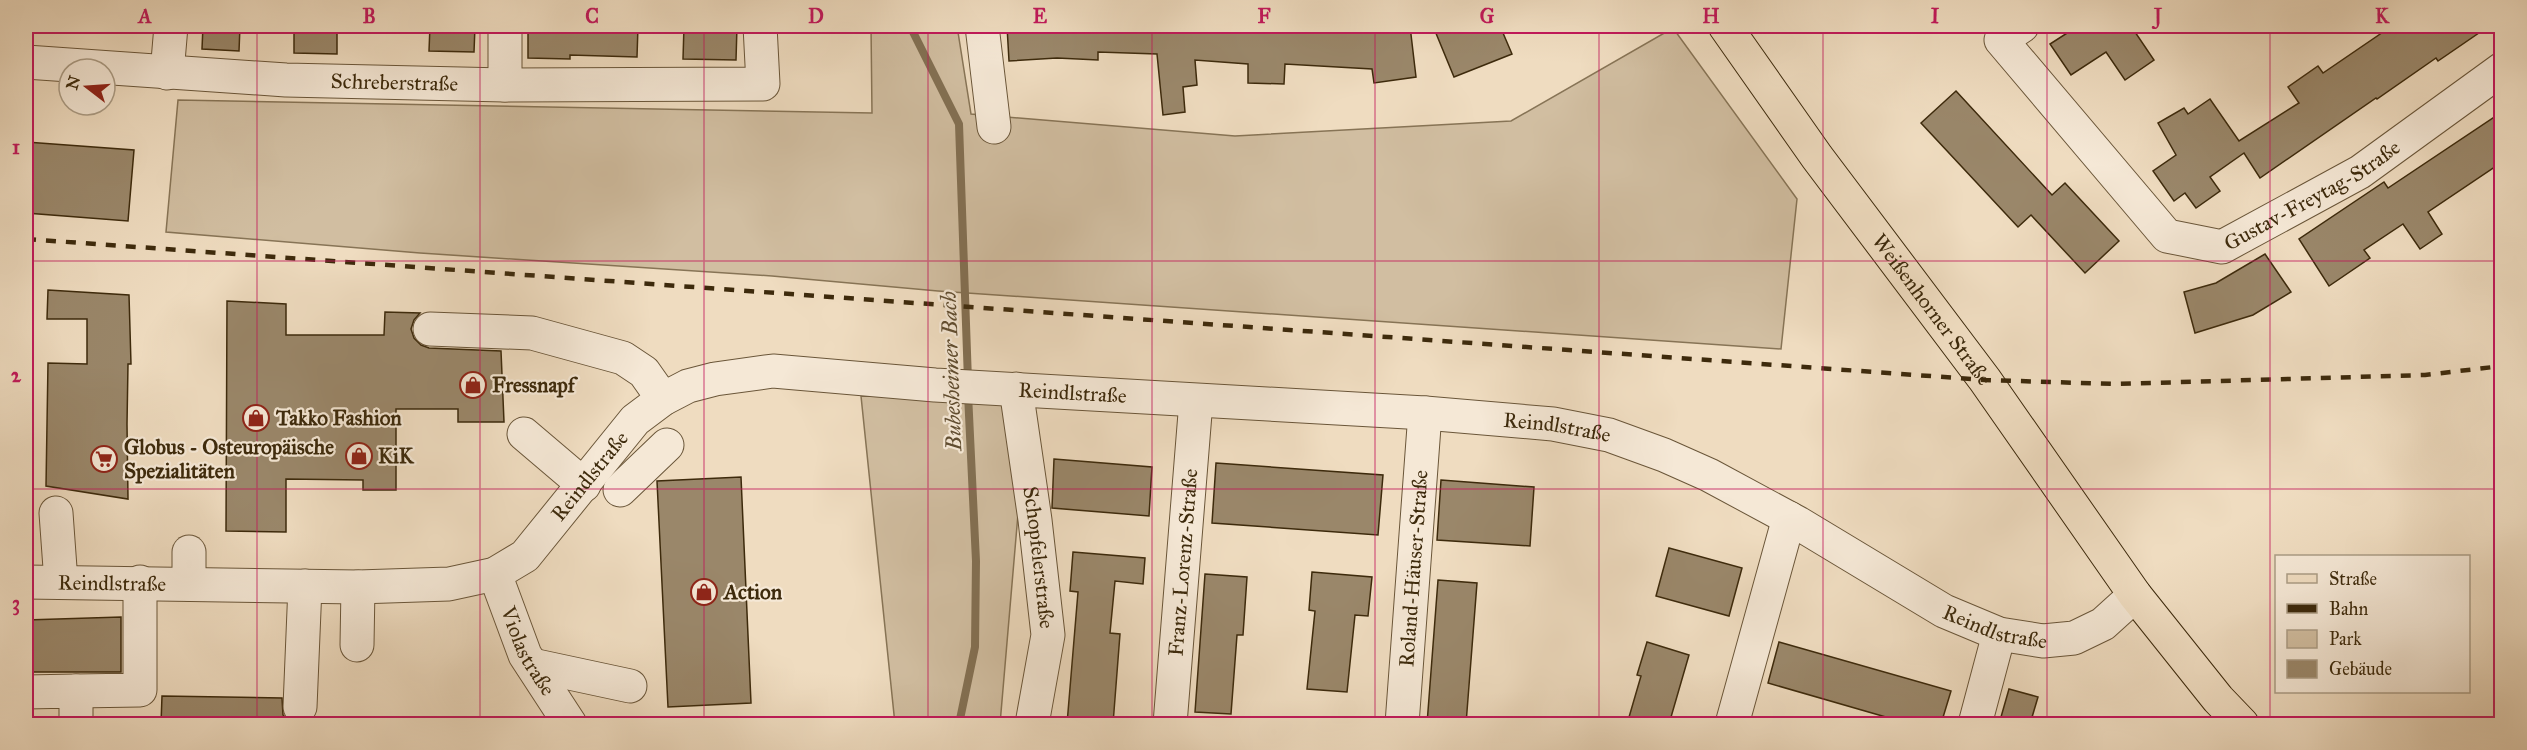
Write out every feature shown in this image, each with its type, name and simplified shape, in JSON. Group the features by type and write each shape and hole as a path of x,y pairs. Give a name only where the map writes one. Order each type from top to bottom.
{"main road":[{"name":"Weißenhorner Straße","path":"1725,26 1818,157 1985,380 2135,595 2238,723"}],"street":[{"path":"167,73 171,26"},
{"path":"505,26 505,85"},
{"name":"Schreberstraße","path":"26,62 286,80 505,85 763,84 760,26"},
{"path":"982,26 994,127"},
{"name":"Gustav-Freytag-Straße","path":"2022,26 2001,40 2167,236 2222,247 2360,172 2502,69"},
{"path":"430,329 532,333 622,358 644,372 663,399"},
{"name":"Reindlstraße","path":"26,582 358,586 449,584 495,574 525,556 635,420 663,399 688,386 715,379 772,371 935,385 1533,421 1609,435 1664,454 1709,475 1789,518 1944,611 1999,634 2043,641 2074,638 2103,624 2135,595"},
{"name":"Schopfelerstraße","path":"1005,388 1048,635 1032,724"},
{"name":"Franz-Lorenz-Straße","path":"1170,724 1196,401"},
{"name":"Roland-Häuser-Straße","path":"1402,724 1425,413"},
{"path":"524,434 621,498 667,445"},
{"path":"56,513 60,582"},
{"path":"1732,724 1789,518"},
{"path":"189,552 189,584"},
{"name":"Violastraße","path":"495,574 525,655 570,724"},
{"path":"26,692 140,690 140,582"},
{"path":"300,707 304,586"},
{"path":"357,645 358,586"},
{"path":"1975,724 1999,634"},
{"path":"532,665 630,686"},
{"path":"76,691 76,724"}],"green space":[{"path":"871,26 957,26 971,114 1235,136 1511,121 1673,28 1797,199 1781,349 938,291 772,276 420,253 166,232 178,100 872,113"},
{"path":"861,396 1002,399 1018,514 1000,724 895,724"}],"building":[{"path":"203,26 240,26 239,51 202,49"},
{"path":"294,26 337,28 337,54 294,53"},
{"path":"430,26 475,26 474,52 429,51"},
{"path":"528,26 638,26 637,57 570,55 570,59 528,58"},
{"path":"684,26 737,26 736,60 683,59"},
{"path":"1007,26 1343,26 1343,29 1410,26 1416,77 1374,83 1372,69 1285,64 1284,84 1248,83 1248,64 1195,60 1197,85 1183,87 1185,112 1163,115 1157,54 1098,52 1098,60 1057,58 1009,61"},
{"path":"1433,26 1500,26 1512,54 1454,77"},
{"path":"2078,26 2131,26 2154,60 2125,80 2106,52 2071,75 2050,44"},
{"path":"2392,26 2489,26 2438,61 2436,58 2260,178 2244,153 2210,177 2220,191 2196,208 2185,193 2174,201 2153,171 2176,155 2158,123 2184,108 2188,114 2210,99 2239,141 2299,103 2288,87 2318,66 2323,73"},
{"path":"1956,91 2052,195 2065,183 2119,241 2085,273 2031,215 2018,227 1921,123"},
{"path":"2502,112 2502,162 2428,212 2442,234 2420,249 2403,224 2364,250 2370,258 2329,286 2299,239 2384,182 2388,188"},
{"path":"26,142 134,150 128,221 26,213"},
{"path":"2265,254 2291,292 2253,315 2195,333 2184,292 2216,283"},
{"path":"48,290 129,295 131,364 128,364 128,499 46,486 48,363 87,364 87,319 47,319"},
{"path":"227,301 286,304 286,335 384,335 385,312 420,313 411,329 414,338 421,345 429,348 501,351 504,422 458,422 458,409 396,409 396,490 363,490 363,480 286,479 286,532 226,531"},
{"path":"1054,459 1152,467 1149,516 1052,508"},
{"path":"1216,463 1383,475 1378,535 1212,523"},
{"name":"Action","path":"741,477 751,703 668,707 657,481"},
{"path":"1441,480 1534,487 1530,546 1437,540"},
{"path":"1669,548 1742,568 1729,616 1656,596"},
{"path":"1073,552 1145,558 1143,584 1115,581 1110,633 1120,634 1113,724 1067,724 1078,592 1070,591"},
{"path":"1312,572 1372,577 1368,616 1355,615 1347,692 1307,689 1315,611 1309,610"},
{"path":"1205,574 1247,577 1243,635 1237,635 1231,714 1195,712"},
{"path":"1438,580 1477,583 1466,724 1427,724"},
{"path":"121,617 121,672 26,672 26,620"},
{"path":"1647,642 1689,655 1669,724 1627,724 1641,676 1637,675"},
{"path":"1779,642 1951,691 1941,724 1910,724 1768,683"},
{"path":"2009,689 2038,697 2030,724 1999,724"},
{"path":"162,696 282,698 283,715 292,724 161,724"}],"waterway":[{"name":"Bubesheimer Bach","path":"910,26 959,124 968,381"},
{"name":"Bubesheimer Bach","path":"959,724 975,647 976,561 968,394"}],"railway":[{"path":"26,239 1985,380 2115,384 2425,375 2502,366"}],"place":[{"name":"Fressnapf","path":"473,385"},
{"name":"Takko Fashion","path":"256,418"},
{"name":"KiK","path":"359,456"},
{"name":"Globus - Osteuropäische Spezialitäten","path":"104,459"},
{"name":"Action","path":"704,592"}]}
